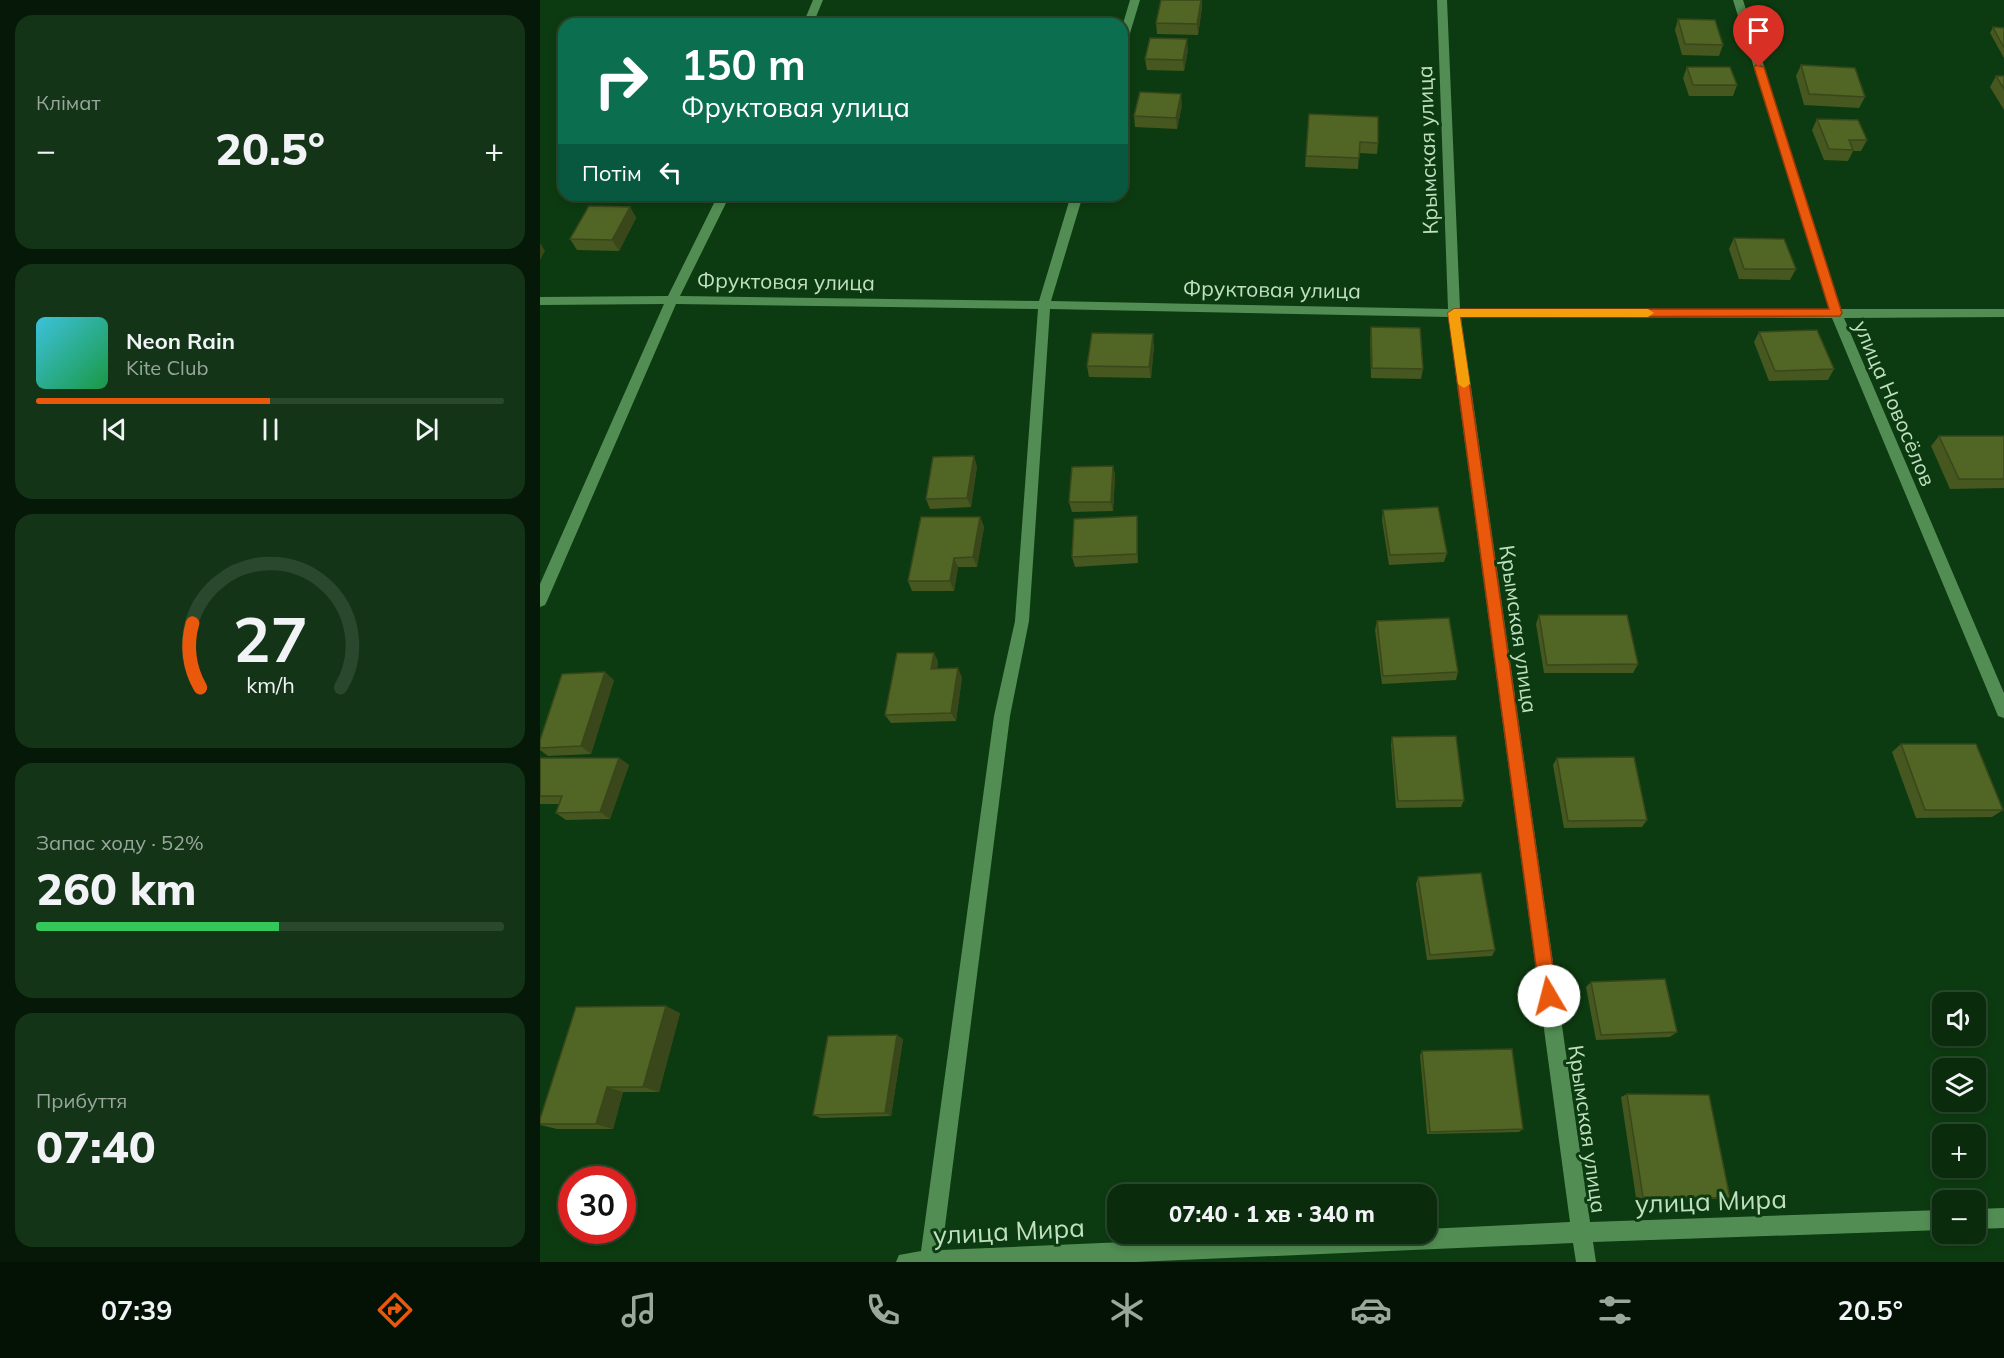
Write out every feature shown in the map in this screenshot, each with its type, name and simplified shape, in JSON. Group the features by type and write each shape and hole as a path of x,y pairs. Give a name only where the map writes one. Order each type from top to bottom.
{"street":[{"path":"810,18 818,0"},
{"path":"1128,23 1135,0"},
{"name":"Крымская улица","path":"1442,0 1454,313 1586,1262"},
{"name":"улица Новосёлов","path":"1738,0 1836,313 2004,711"},
{"path":"540,601 672,300 721,201"},
{"path":"930,1262 1002,716 1022,621 1044,303 1075,201"},
{"name":"Фруктовая улица","path":"540,301 1044,303 1454,313 2004,313"},
{"path":"1986,1219 2004,1218"},
{"name":"улица Мира","path":"906,1262 1581,1232 1932,1220"}],"building":[{"path":"1161,0 1201,0 1197,24 1156,23"},
{"path":"1678,19 1715,20 1723,45 1685,44"},
{"path":"1993,27 2004,28 2004,48"},
{"path":"1150,38 1187,39 1183,60 1145,59"},
{"path":"1801,65 1855,68 1865,97 1809,94"},
{"path":"1687,67 1730,67 1737,85 1693,85"},
{"path":"1996,76 2004,76 2004,89"},
{"path":"1140,92 1181,94 1176,118 1134,116"},
{"path":"1309,114 1378,117 1378,143 1360,142 1359,158 1306,156"},
{"path":"1817,119 1858,120 1867,140 1849,140 1853,150 1829,149"},
{"path":"589,206 630,207 612,240 570,239"},
{"path":"1734,238 1784,239 1796,269 1744,269"},
{"path":"1371,327 1420,328 1423,369 1372,368"},
{"path":"1817,330 1834,369 1775,371 1759,332"},
{"path":"1092,333 1153,334 1149,367 1087,366"},
{"path":"1939,436 2004,436 2004,479 1959,479"},
{"path":"974,456 967,498 926,499 933,457"},
{"path":"1113,466 1111,502 1069,502 1072,467"},
{"path":"1438,507 1447,553 1390,555 1383,510"},
{"path":"1137,516 1137,554 1072,557 1074,519"},
{"path":"921,517 980,517 973,557 954,558 950,581 908,581"},
{"path":"1539,615 1627,615 1638,664 1547,665"},
{"path":"1449,618 1458,672 1383,676 1377,621"},
{"path":"897,653 934,653 931,669 958,668 951,713 885,715"},
{"path":"605,672 581,746 540,748 540,740 562,674"},
{"path":"1456,736 1464,800 1398,801 1392,737"},
{"path":"1901,744 1976,744 2003,810 1925,810"},
{"path":"1634,757 1647,820 1568,821 1557,758"},
{"path":"540,758 619,758 600,812 556,813 562,796 540,796"},
{"path":"1481,873 1495,950 1430,955 1418,877"},
{"path":"1665,979 1677,1032 1601,1035 1591,982"},
{"path":"666,1006 643,1087 607,1087 596,1124 540,1124 576,1007"},
{"path":"897,1035 885,1113 813,1115 828,1036"},
{"path":"1512,1049 1523,1129 1430,1132 1422,1051"},
{"path":"1627,1094 1709,1095 1730,1198 1643,1197"}],"slow traffic":[{"path":"1464,384 1454,313 1648,313"}],"route":[{"path":"1549,996 1454,313 1836,313 1759,67"}]}
